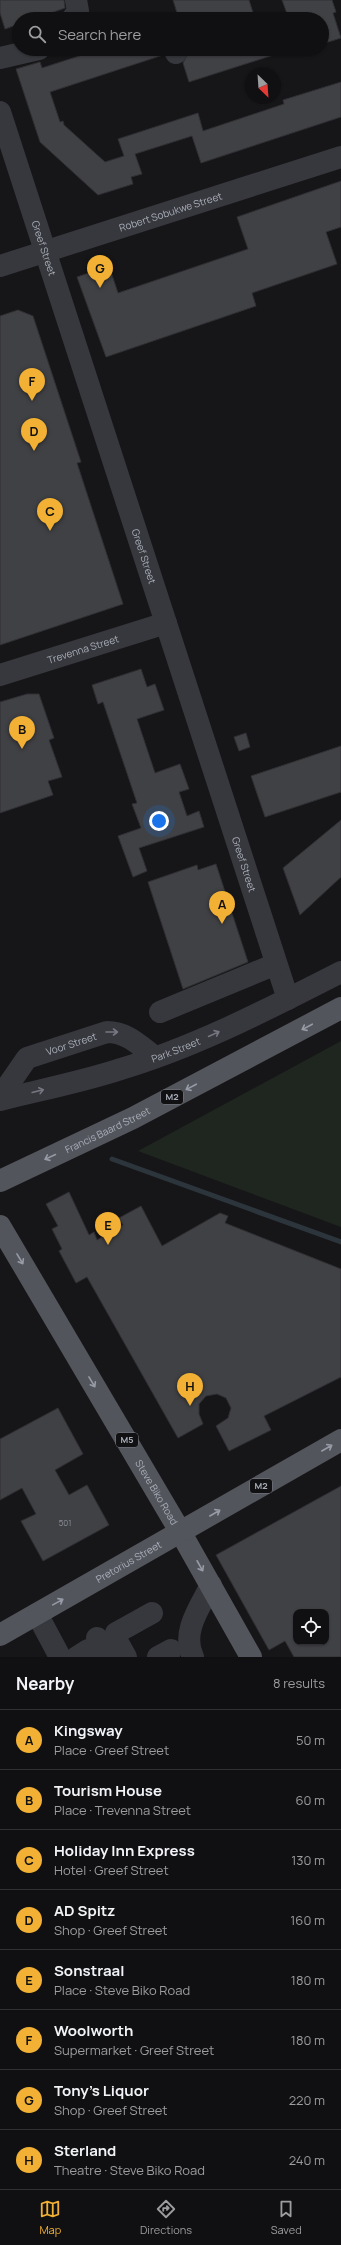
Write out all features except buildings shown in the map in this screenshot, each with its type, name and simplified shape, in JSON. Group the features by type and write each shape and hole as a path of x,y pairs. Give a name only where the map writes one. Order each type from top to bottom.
{"main road":[{"name":"Francis Baard Street","path":"0,1181 133,1118 341,1008"},
{"name":"Steve Biko Road","path":"0,1226 181,1532 251,1657"},
{"name":"Pretorius Street","path":"0,1635 341,1440"}],"street":[{"path":"76,0 77,12"},
{"path":"0,45 12,41"},
{"path":"0,58 12,55"},
{"name":"Greef Street","path":"0,112 288,999"},
{"name":"Robert Sobukwe Street","path":"0,266 45,250 341,157"},
{"name":"Trevenna Street","path":"0,675 166,623"},
{"path":"160,1012 276,964"},
{"name":"Park Street","path":"0,1100 121,1069 155,1057 204,1038 288,999 341,972"},
{"name":"Voor Street","path":"0,1097 27,1058 107,1032 119,1032 129,1037 155,1057"},
{"path":"193,1657 189,1641 191,1625 211,1585"},
{"path":"126,1657 116,1638 116,1633 152,1613"},
{"path":"37,1614 60,1657"}],"shaded area":[{"path":"341,1041 341,1227 138,1151"}],"waterway":[{"path":"112,1159 341,1242"}],"place":[{"name":"Tony's Liquor","path":"100,288"},
{"name":"Woolworth","path":"32,401"},
{"name":"AD Spitz","path":"34,451"},
{"name":"Holiday Inn Express","path":"50,531"},
{"name":"Tourism House","path":"22,749"},
{"name":"Kingsway","path":"222,924"},
{"name":"Sonstraal","path":"108,1245"},
{"name":"Sterland","path":"190,1406"}]}
